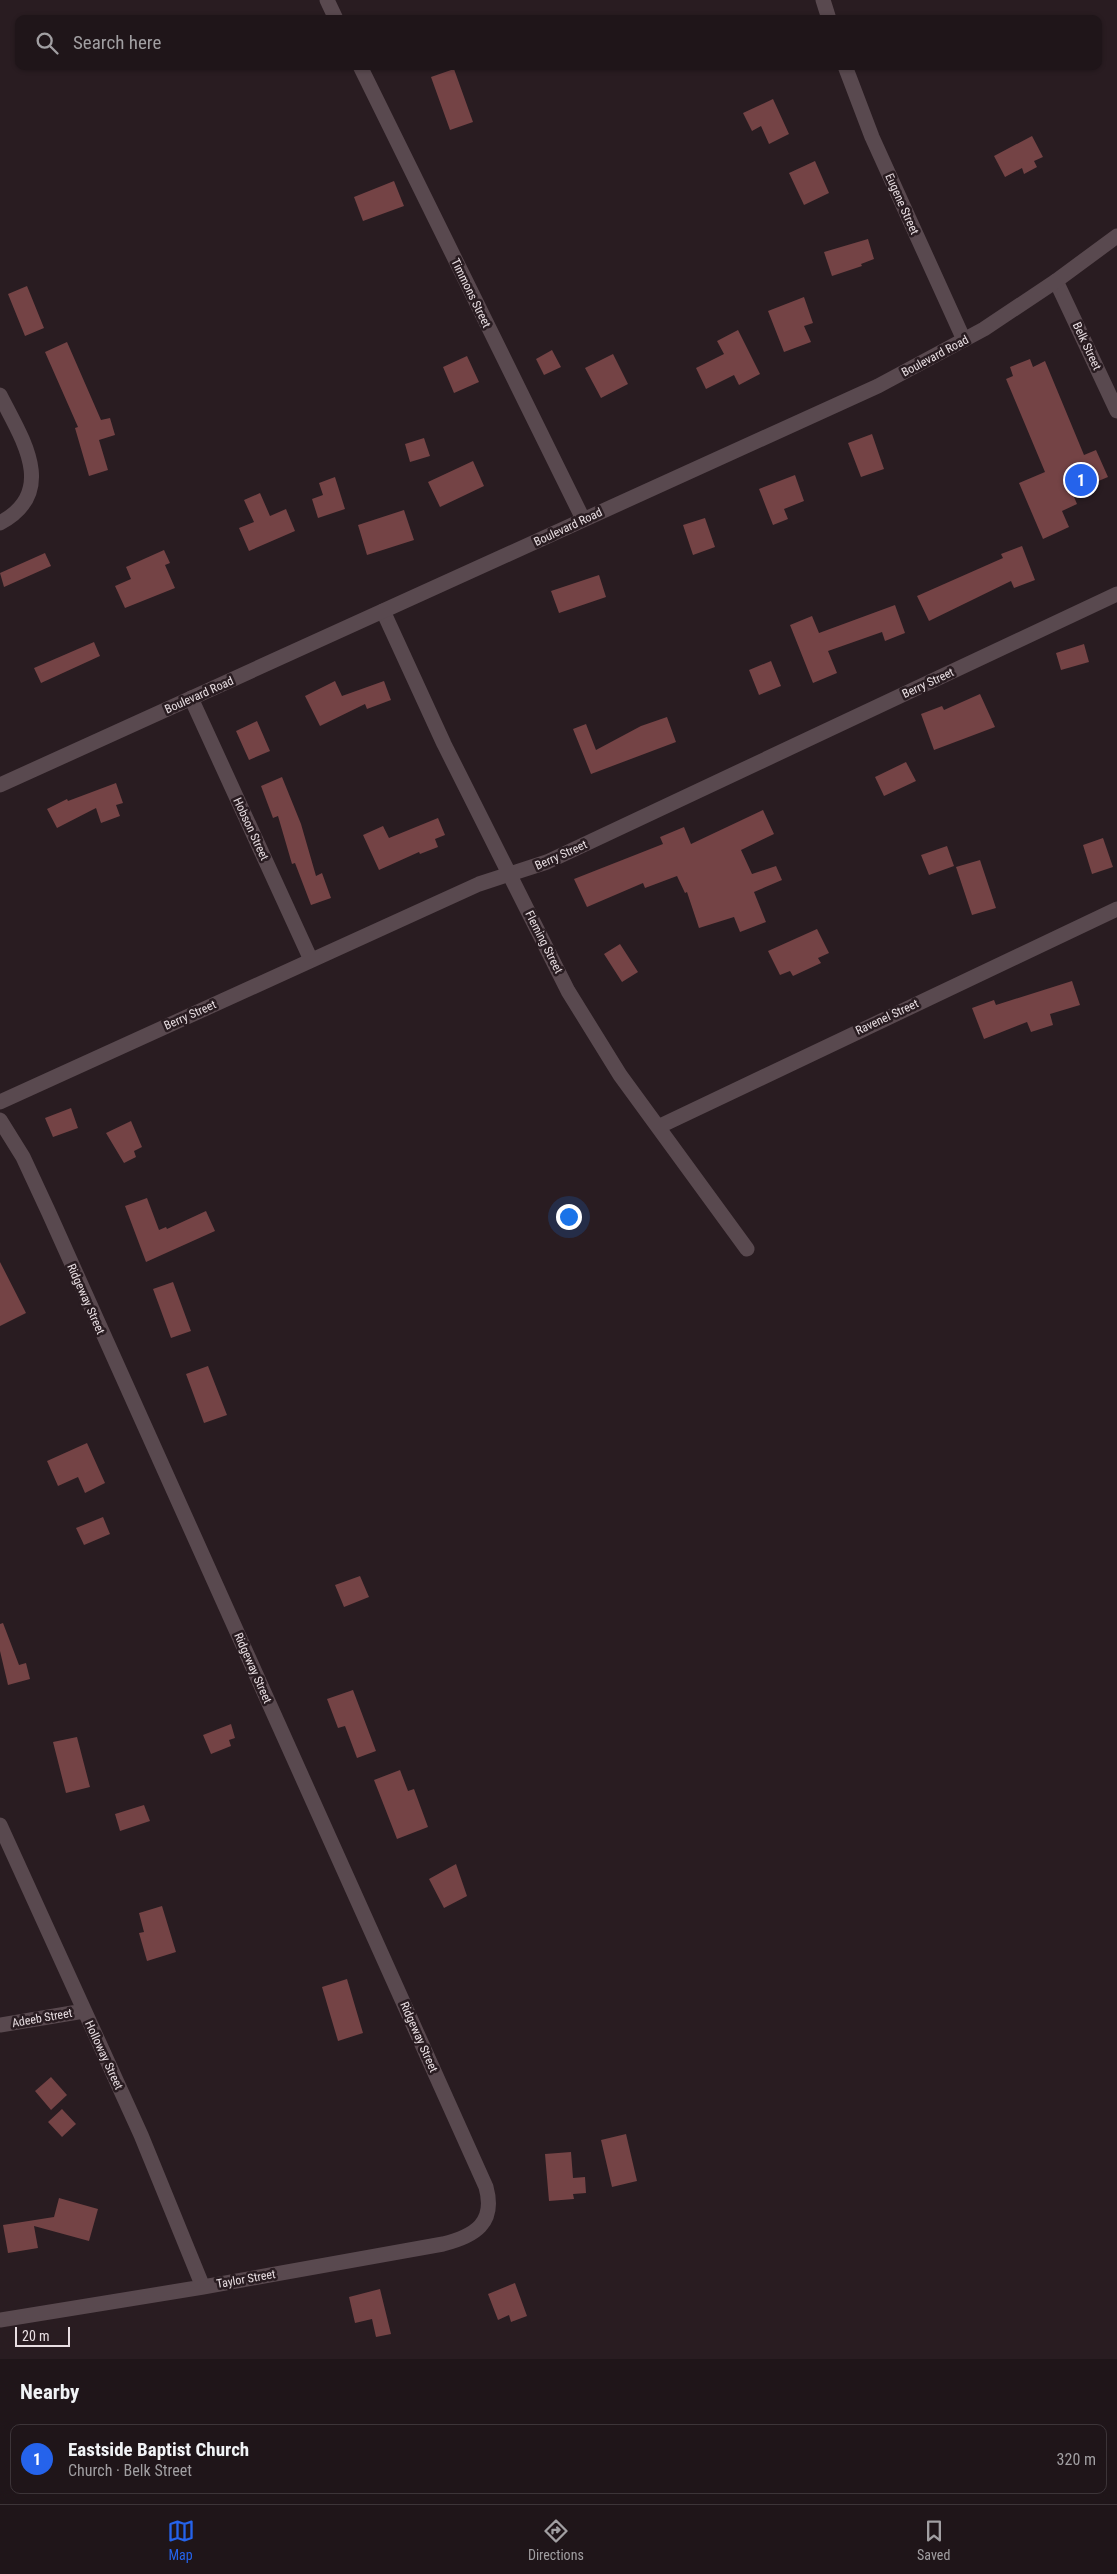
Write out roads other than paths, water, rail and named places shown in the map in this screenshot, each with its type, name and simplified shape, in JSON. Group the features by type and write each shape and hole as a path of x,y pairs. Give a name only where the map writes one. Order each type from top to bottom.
{"street":[{"path":"327,0 334,15"},
{"path":"823,0 828,15"},
{"name":"Timmons Street","path":"362,70 583,520"},
{"name":"Eugene Street","path":"847,70 876,146 964,340"},
{"name":"Boulevard Road","path":"0,785 878,386 964,340 1056,281 1117,236"},
{"name":"Belk Street","path":"1056,281 1117,410"},
{"path":"0,395 25,446 32,467 33,478 20,507 12,516 0,523"},
{"name":"Berry Street","path":"0,1102 479,884 556,858 1117,594"},
{"name":"Fleming Street","path":"383,611 444,744 568,991 592,1031 747,1249"},
{"name":"Hobson Street","path":"191,698 311,960"},
{"name":"Ravenel Street","path":"658,1126 1117,909"},
{"name":"Ridgeway Street","path":"0,1120 23,1157 49,1213 486,2187 490,2202 485,2221"},
{"name":"Holloway Street","path":"0,1825 141,2135 203,2287"},
{"name":"Adeeb Street","path":"0,2026 84,2011"},
{"name":"Taylor Street","path":"0,2320 203,2287 443,2244 476,2232 485,2221"}],"place":[{"name":"Eastside Baptist Church","path":"1081,480"}]}
